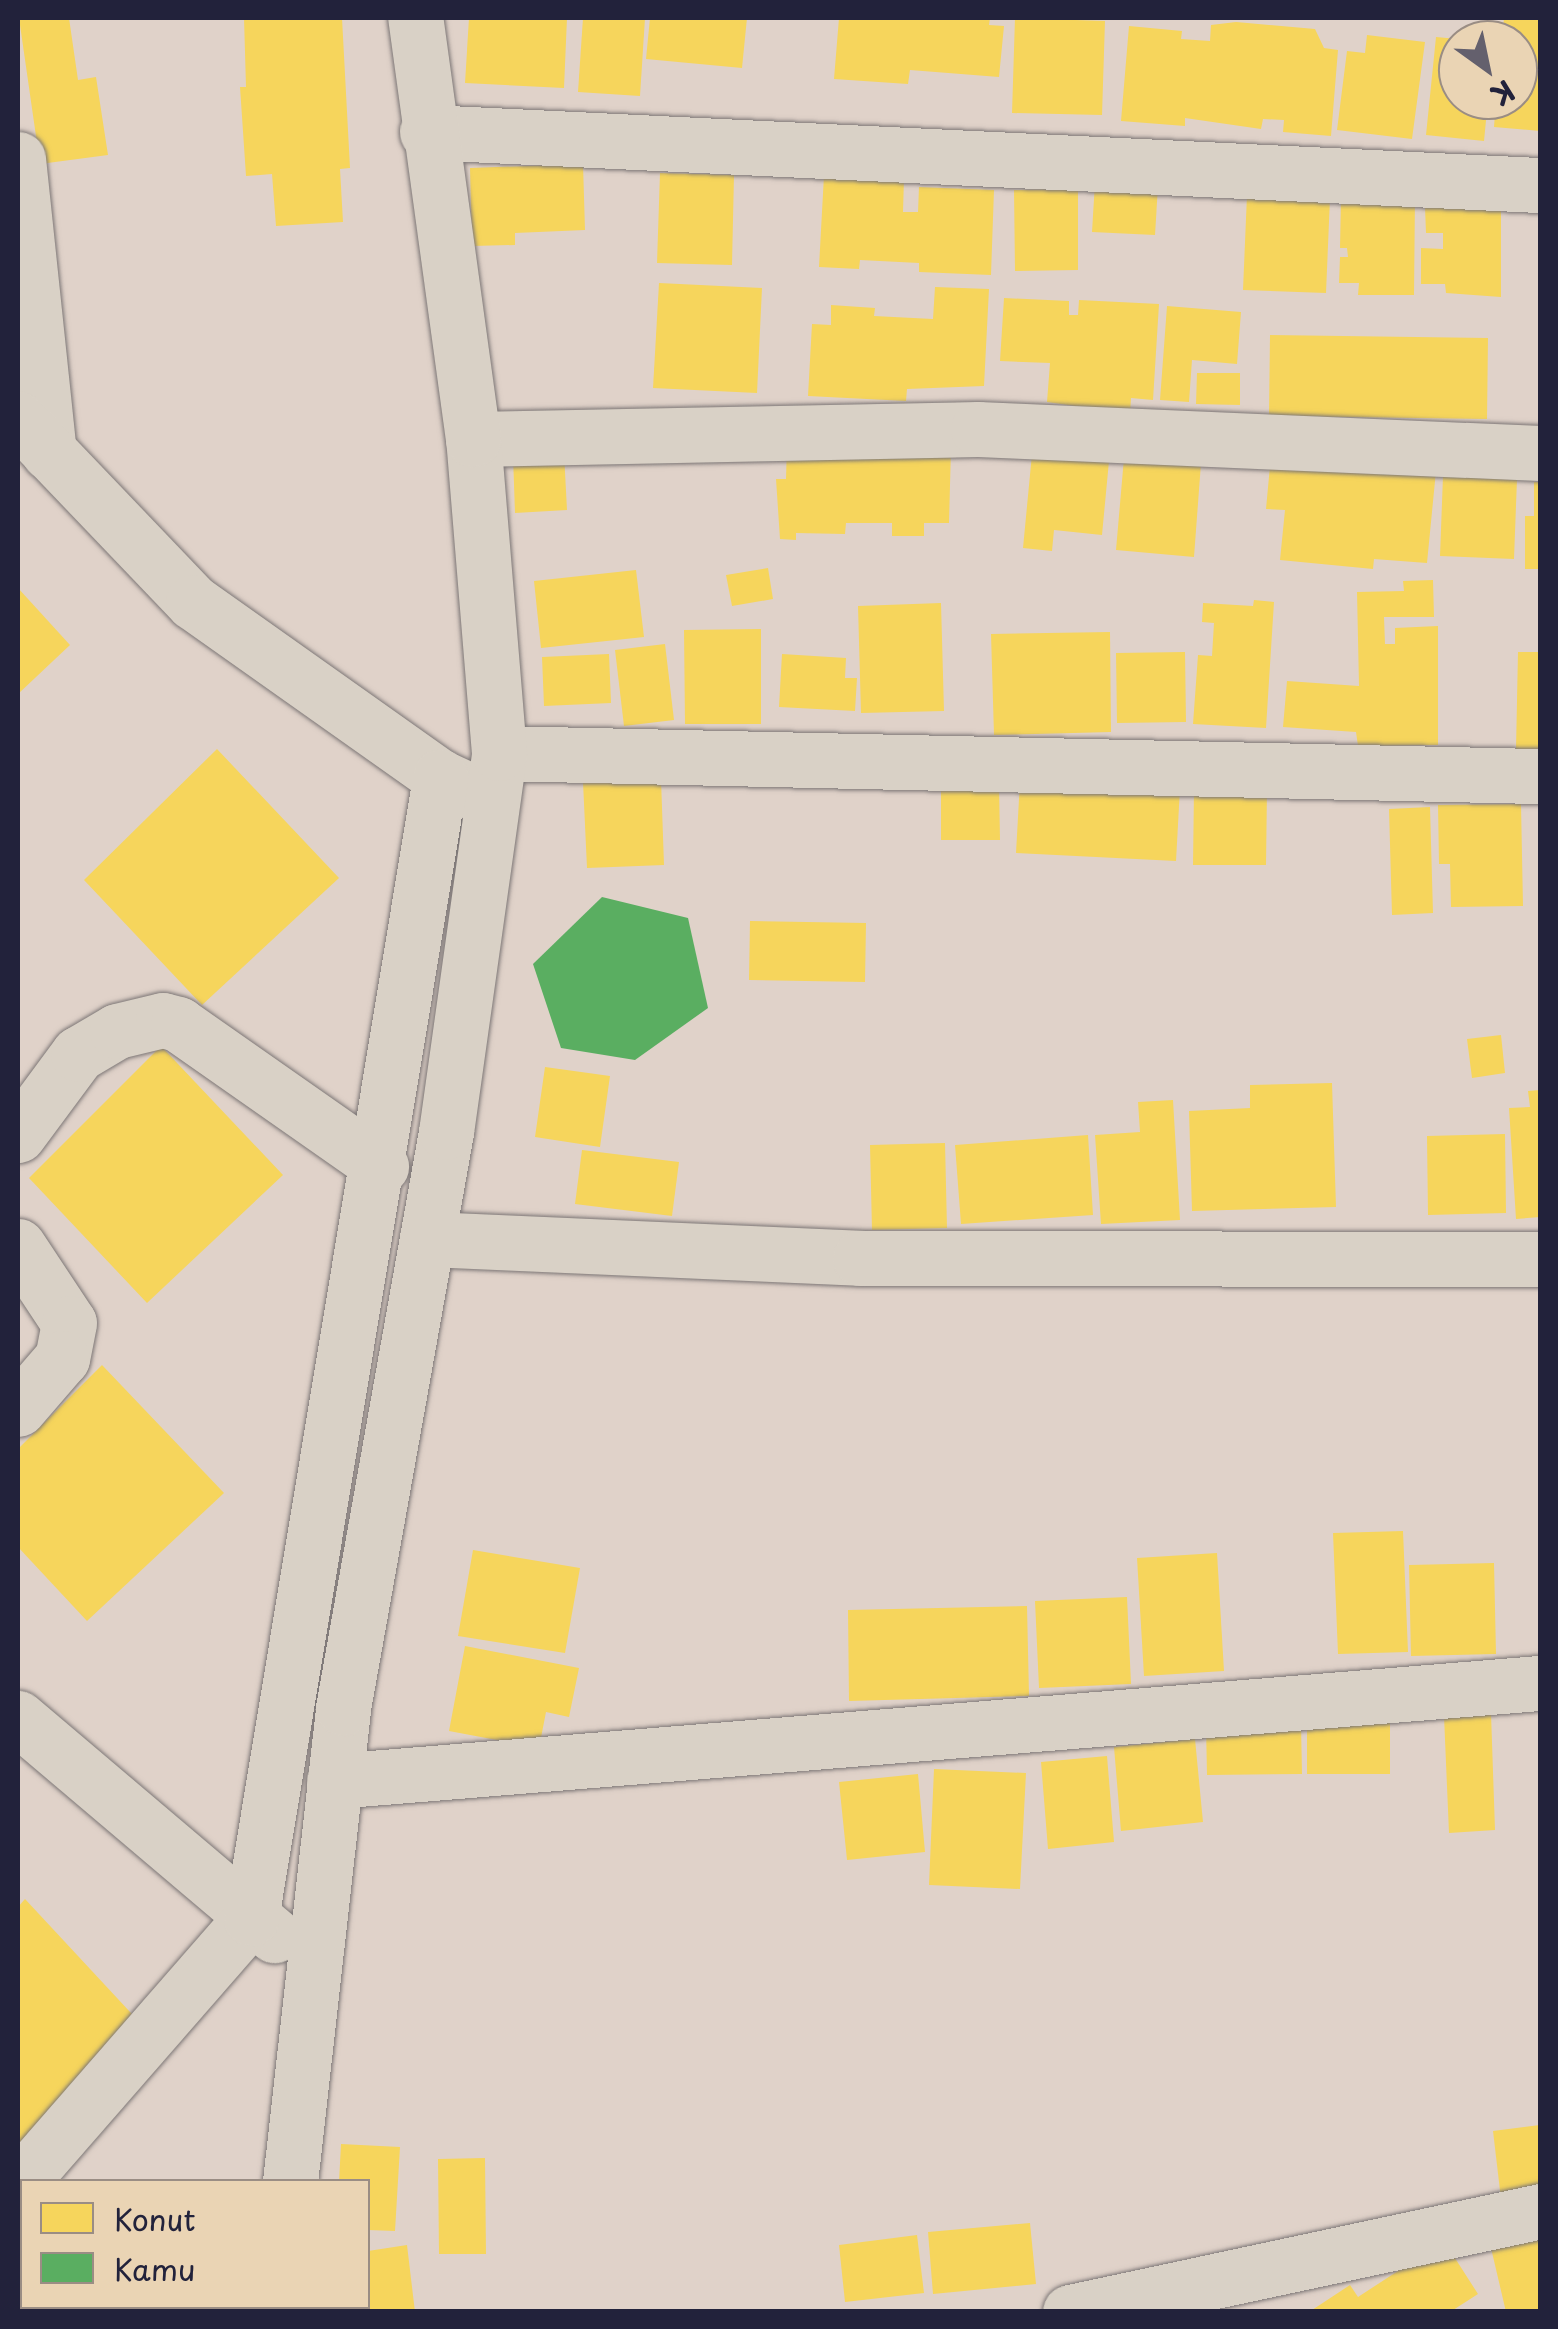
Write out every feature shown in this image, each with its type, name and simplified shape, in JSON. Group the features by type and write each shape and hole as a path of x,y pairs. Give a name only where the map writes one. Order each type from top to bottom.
{"street":[{"path":"290,2179 334,1781 427,1239 496,778 473,440 427,132 415,18"},
{"path":"427,132 1540,185"},
{"path":"18,159 33,436 193,602 440,777 1540,776"},
{"path":"473,440 978,429 1540,454"},
{"path":"23,2179 251,1918 381,1166 440,777"},
{"path":"18,1135 78,1054 117,1031 163,1020 178,1024 381,1166"},
{"path":"427,1239 860,1258 1540,1259"},
{"path":"18,1246 70,1324 62,1358 18,1409"},
{"path":"334,1781 1540,1683"},
{"path":"18,1718 251,1918 314,1962"},
{"path":"1070,2312 1540,2212"}],"building: Konut":[{"path":"19,18 69,18 78,80 96,77 108,155 40,164"},
{"path":"244,18 342,18 350,168 340,169 343,222 276,226 272,174 246,176 240,87 246,87"},
{"path":"469,18 567,18 564,88 465,83"},
{"path":"583,18 645,18 640,96 578,92"},
{"path":"650,18 747,18 742,68 646,59"},
{"path":"839,18 990,18 989,25 1004,26 999,77 910,70 908,84 834,79"},
{"path":"1015,18 1105,21 1102,115 1012,113"},
{"path":"1540,18 1540,131 1494,127 1495,120 1538,120 1538,20 1504,20"},
{"path":"1236,22 1315,29 1324,48 1338,50 1331,136 1283,132 1284,120 1263,119 1261,129 1185,118 1185,126 1121,121 1129,26 1182,31 1181,39 1210,41 1211,25"},
{"path":"1367,35 1425,42 1412,139 1337,130 1347,51 1365,53"},
{"path":"1438,37 1438,120 1486,120 1484,141 1426,135"},
{"path":"583,164 585,230 515,233 515,245 472,246 470,168"},
{"path":"660,173 734,175 732,265 657,263"},
{"path":"824,175 904,178 903,212 918,212 919,187 994,190 991,275 919,272 919,263 860,260 859,269 819,267"},
{"path":"1095,182 1158,186 1155,235 1092,232"},
{"path":"1078,189 1078,270 1015,271 1014,190"},
{"path":"1247,195 1330,198 1326,293 1243,290"},
{"path":"1341,197 1415,197 1414,295 1358,295 1359,283 1339,283 1340,257 1348,257 1347,248 1340,248"},
{"path":"1501,200 1501,297 1446,293 1445,284 1421,284 1421,248 1443,249 1443,233 1426,233 1425,207"},
{"path":"659,283 762,288 757,393 653,388"},
{"path":"935,287 989,289 984,386 907,389 906,401 808,396 812,324 831,325 831,305 875,308 874,316 933,319"},
{"path":"1004,298 1069,301 1069,315 1078,315 1079,300 1159,304 1153,400 1131,398 1130,414 1047,402 1050,363 1000,361"},
{"path":"1167,306 1241,312 1237,364 1192,360 1189,402 1160,400"},
{"path":"1270,335 1488,338 1487,419 1269,416"},
{"path":"1197,373 1240,373 1240,405 1196,404"},
{"path":"787,443 951,448 949,523 924,523 924,536 892,536 892,523 846,523 845,534 796,533 796,540 780,539 776,479 786,479"},
{"path":"564,453 567,510 515,513 513,456"},
{"path":"1032,454 1109,461 1102,535 1054,530 1052,551 1023,548"},
{"path":"1271,455 1436,471 1427,563 1374,559 1373,569 1280,560 1285,510 1266,509"},
{"path":"1124,458 1201,463 1194,557 1116,550"},
{"path":"1443,476 1517,479 1514,559 1440,556"},
{"path":"1534,482 1540,482 1540,569 1525,569 1525,516 1534,516"},
{"path":"768,568 773,599 732,606 726,575"},
{"path":"636,570 644,637 541,648 534,581"},
{"path":"1433,580 1434,617 1384,617 1385,644 1395,644 1395,628 1438,626 1438,745 1358,746 1356,732 1283,727 1287,681 1359,686 1357,592 1404,591 1403,581"},
{"path":"18,588 70,645 18,694"},
{"path":"1254,600 1274,602 1266,728 1193,724 1198,655 1212,656 1214,623 1202,622 1203,603 1253,606"},
{"path":"941,603 944,711 861,713 858,606"},
{"path":"761,629 761,724 685,724 684,630"},
{"path":"1110,632 1111,732 994,735 991,634"},
{"path":"665,644 674,720 624,726 615,650"},
{"path":"1185,652 1186,722 1117,723 1116,653"},
{"path":"1518,652 1540,652 1540,749 1516,749"},
{"path":"609,654 611,703 544,706 542,657"},
{"path":"782,654 846,658 845,678 857,678 855,711 779,707"},
{"path":"217,749 339,878 202,1005 84,880"},
{"path":"661,779 664,865 587,868 583,782"},
{"path":"1020,781 1180,788 1176,861 1016,853"},
{"path":"941,785 999,785 1000,840 941,840"},
{"path":"1194,789 1267,789 1266,865 1193,865"},
{"path":"1521,804 1523,906 1451,907 1450,864 1439,864 1438,805"},
{"path":"1430,807 1433,913 1392,915 1389,809"},
{"path":"750,921 866,923 865,982 749,980"},
{"path":"1501,1035 1505,1073 1472,1078 1467,1039"},
{"path":"161,1046 283,1175 147,1303 29,1178"},
{"path":"545,1067 610,1076 600,1147 535,1137"},
{"path":"1332,1083 1336,1207 1192,1211 1189,1111 1250,1108 1250,1085"},
{"path":"1540,1090 1540,1217 1516,1219 1509,1108 1530,1107 1528,1091"},
{"path":"1173,1100 1180,1220 1101,1224 1095,1135 1140,1132 1138,1102"},
{"path":"1505,1134 1506,1213 1428,1215 1427,1136"},
{"path":"1088,1135 1093,1215 961,1224 955,1145"},
{"path":"945,1143 947,1228 872,1230 870,1145"},
{"path":"582,1150 679,1162 672,1216 575,1204"},
{"path":"102,1365 224,1493 87,1621 18,1547 18,1449"},
{"path":"1403,1531 1408,1652 1338,1654 1333,1533"},
{"path":"473,1550 580,1568 565,1653 458,1636"},
{"path":"1217,1553 1224,1671 1144,1676 1137,1558"},
{"path":"1494,1563 1496,1654 1411,1656 1409,1565"},
{"path":"1127,1597 1131,1684 1039,1688 1035,1601"},
{"path":"1027,1606 1029,1696 849,1701 848,1610"},
{"path":"465,1646 579,1668 569,1717 546,1712 539,1748 449,1731"},
{"path":"1491,1713 1495,1830 1449,1833 1444,1716"},
{"path":"1307,1722 1390,1722 1390,1774 1307,1774"},
{"path":"1301,1724 1302,1774 1207,1775 1206,1725"},
{"path":"1195,1739 1203,1822 1121,1831 1114,1747"},
{"path":"1107,1756 1114,1842 1048,1849 1041,1762"},
{"path":"934,1769 1026,1773 1020,1889 929,1885"},
{"path":"918,1774 925,1852 847,1860 839,1782"},
{"path":"25,1899 144,2027 18,2153 18,1907"},
{"path":"1540,2125 1540,2194 1501,2199 1493,2131"},
{"path":"341,2144 400,2147 395,2231 370,2230 370,2179 339,2179"},
{"path":"485,2158 486,2254 439,2254 438,2159"},
{"path":"1030,2223 1036,2284 933,2294 928,2232"},
{"path":"917,2235 924,2293 845,2302 839,2245"},
{"path":"1540,2235 1540,2311 1506,2312 1491,2248"},
{"path":"1444,2241 1478,2294 1450,2312 1309,2312 1350,2285 1358,2297"},
{"path":"407,2245 415,2312 340,2312 340,2309 370,2309 370,2251"},
{"path":"18,2258 20,2309 67,2312 18,2312"}],"building: Kamu":[{"path":"602,897 688,918 708,1008 635,1060 561,1048 533,964"}]}
